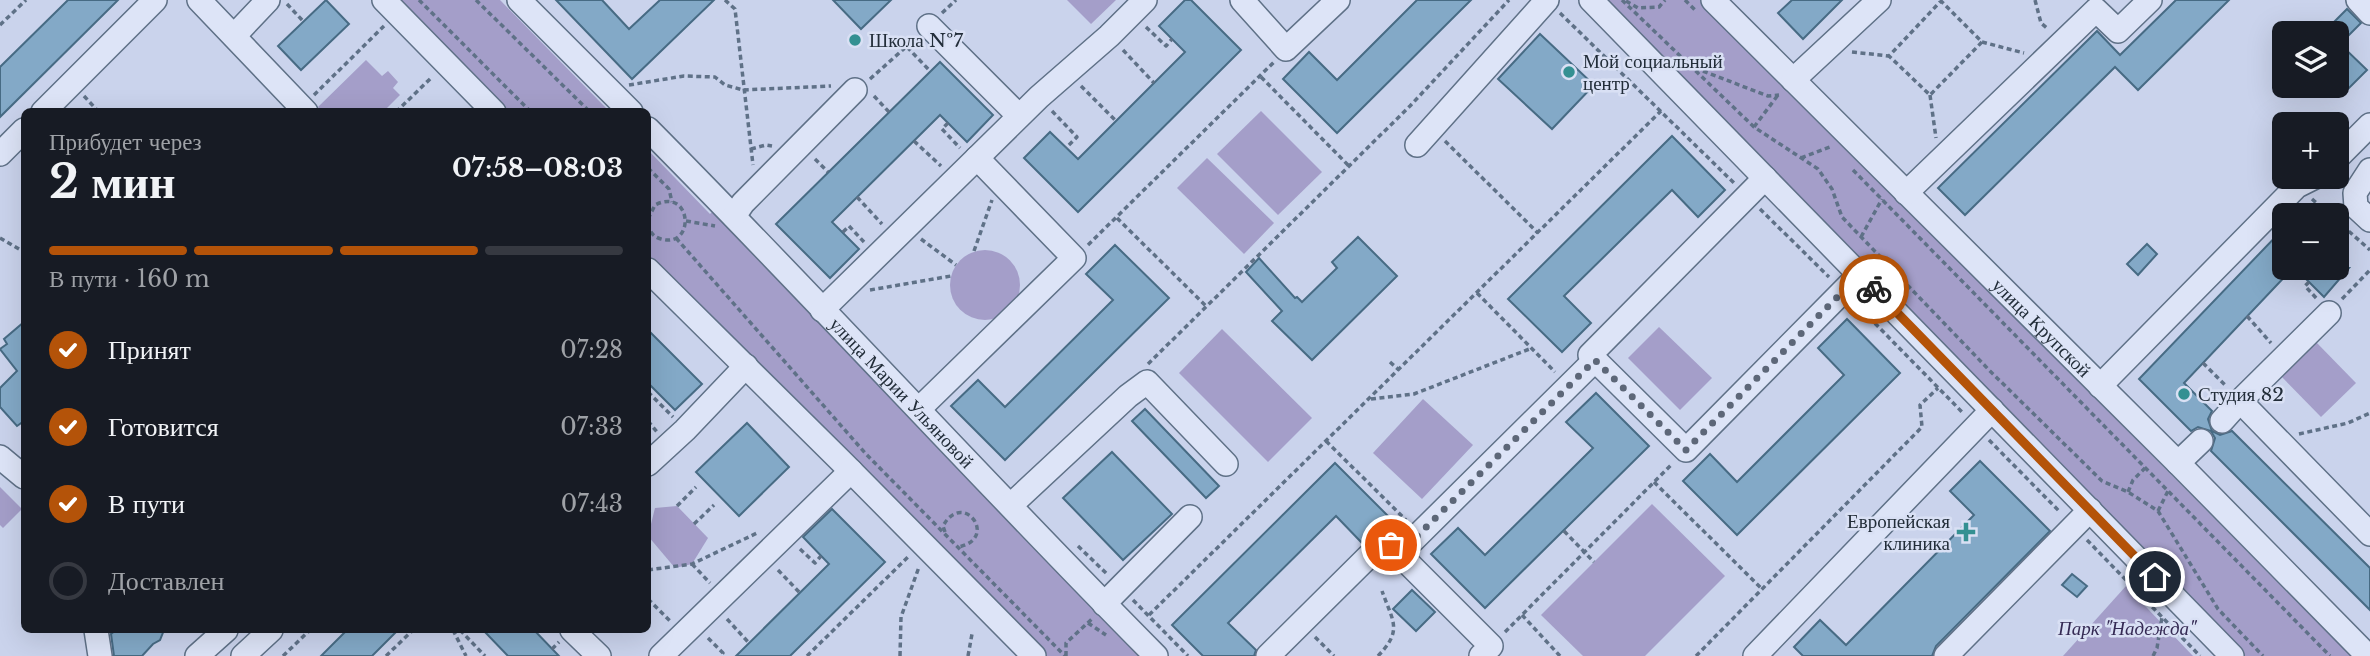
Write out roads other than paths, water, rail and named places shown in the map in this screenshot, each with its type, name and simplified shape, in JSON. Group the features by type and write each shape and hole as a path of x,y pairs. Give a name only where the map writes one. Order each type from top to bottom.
{"street":[{"path":"47,108 155,0"},
{"path":"199,0 301,108"},
{"path":"234,36 268,0"},
{"path":"384,0 490,108"},
{"path":"519,0 627,108"},
{"path":"1242,0 1286,49 1338,0"},
{"path":"1417,145 1547,0"},
{"path":"1591,0 2232,656"},
{"path":"1786,87 1879,0"},
{"path":"1906,193 2096,10 2118,31 2150,0"},
{"path":"2358,0 2370,13"},
{"path":"822,310 1019,116 1139,7"},
{"name":"улица Крупской","path":"1709,9 1786,87 1906,193 2368,656"},
{"path":"929,26 1019,116"},
{"path":"728,221 743,203 863,92"},
{"path":"2349,146 2370,125"},
{"name":"улица Марии Ульяновой","path":"651,132 728,221 822,310 1011,505 1101,608 1156,656"},
{"path":"0,155 21,133"},
{"path":"919,409 1074,258 975,160"},
{"path":"2370,170 2355,193 2356,207 2370,220"},
{"path":"1765,178 1590,355 1686,450 1860,274"},
{"path":"2100,386 2294,189"},
{"path":"651,273 1034,656"},
{"path":"2222,421 2329,313"},
{"path":"1399,554 1595,360"},
{"path":"651,461 746,366"},
{"path":"1011,505 1128,396 1147,382 1226,464"},
{"path":"2240,401 2370,534"},
{"path":"1755,656 1993,410"},
{"path":"2178,463 2201,441"},
{"path":"0,457 21,474"},
{"path":"661,656 851,471"},
{"path":"1946,656 2090,510"},
{"path":"1101,608 1190,517"},
{"path":"1268,656 1385,540 1486,651"},
{"path":"96,633 100,656"},
{"path":"197,656 223,633"},
{"path":"243,656 268,633"},
{"path":"575,633 598,656"}],"place":[{"name":"Школа №7","path":"855,40"},
{"name":"Мой социальный центр","path":"1569,72"},
{"name":"Студия 82","path":"2184,394"},
{"name":"Европейская клиника","path":"1966,532"}],"park label":[{"name":"Парк \"Надежда\"","path":"2127,628"}]}
